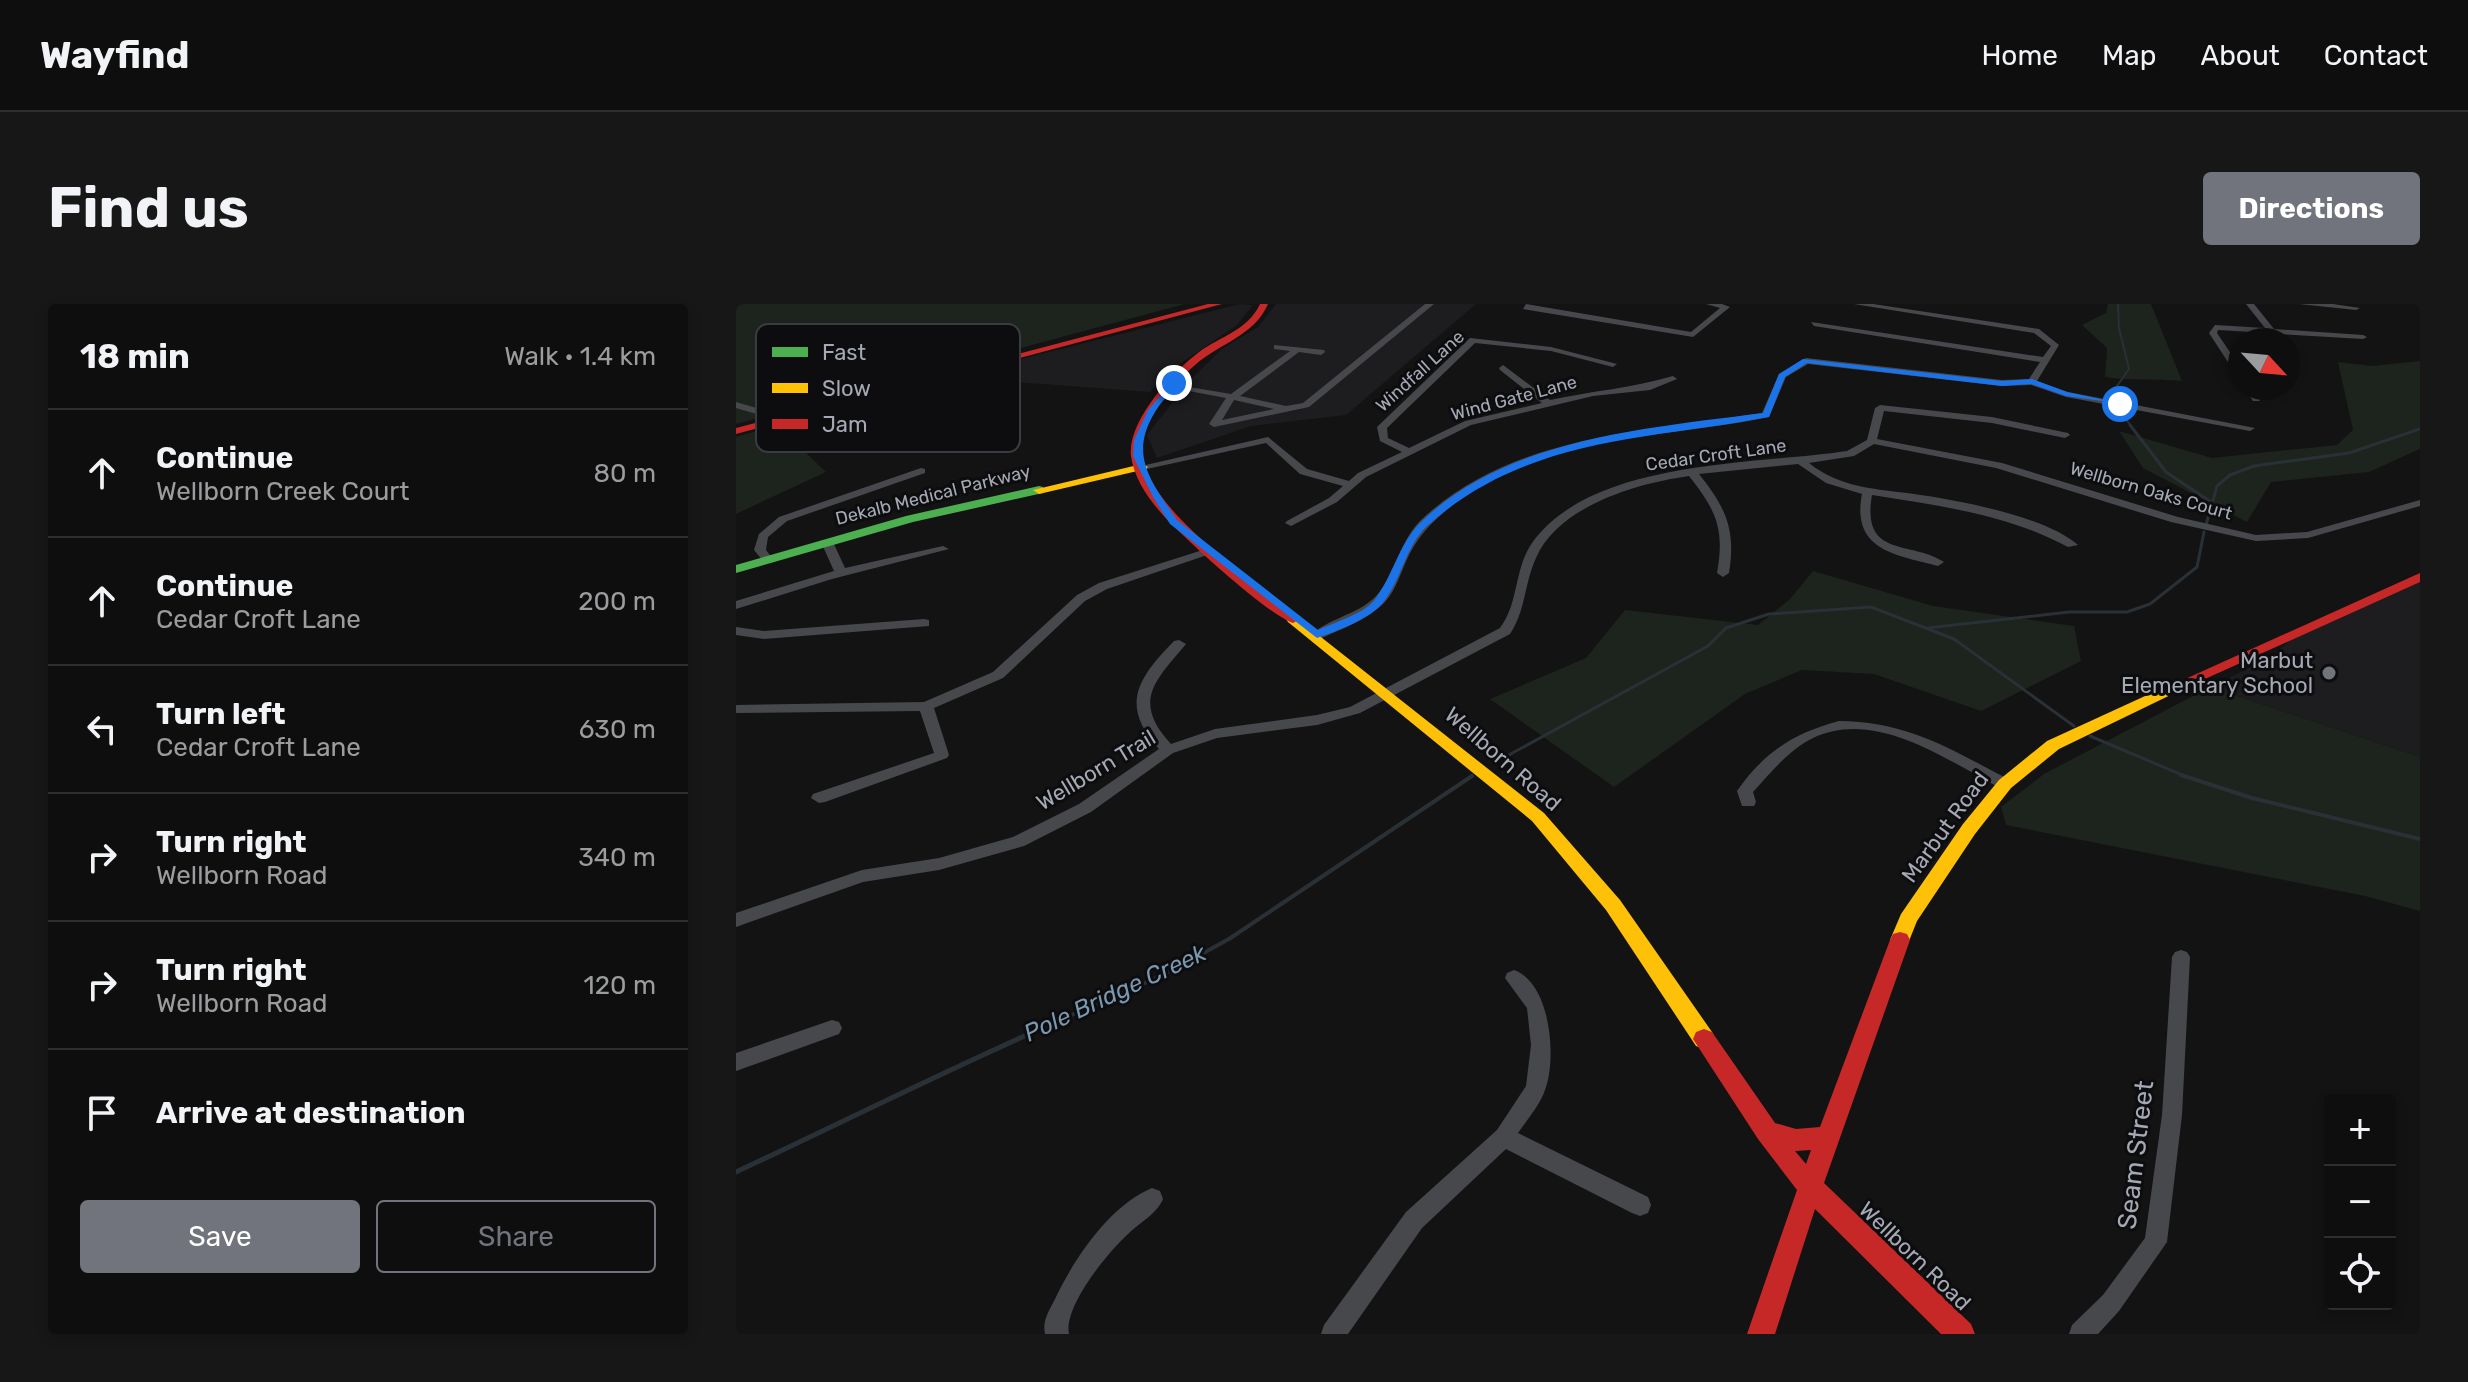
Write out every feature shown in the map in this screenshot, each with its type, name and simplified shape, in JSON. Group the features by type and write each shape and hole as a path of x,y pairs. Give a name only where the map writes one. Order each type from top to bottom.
{"street":[{"path":"1020,356 1218,304"},
{"name":"Wellborn Road","path":"1264,304 1259,317 1204,353 1169,390 1140,430 1137,456 1174,522 1538,817 1613,905 1766,1131 1810,1187 1961,1334"},
{"path":"1298,349 1231,398 1214,424 1306,405 1430,304"},
{"path":"1531,304 1526,307 1693,335 1726,307 1710,304"},
{"path":"1858,304 2036,331 2055,345 2032,382 2080,397 2250,428"},
{"path":"2250,304 2268,328"},
{"path":"2303,304 2356,308"},
{"path":"1814,324 2047,360"},
{"path":"2228,356 2213,333 2215,327 2233,328"},
{"path":"2300,332 2363,337"},
{"name":"Windfall Lane","path":"1408,451 1383,439 1382,427 1473,340 1551,349 1613,364"},
{"path":"1277,347 1321,352"},
{"name":"Cedar Croft Lane","path":"1317,635 1372,608 1381,599 1405,550 1422,526 1485,479 1538,457 1596,441 1766,415 1782,376 1806,361 2002,383 2032,382"},
{"path":"1503,368 1548,403"},
{"name":"Wind Gate Lane","path":"1291,523 1333,500 1349,484 1408,451 1468,423 1593,393 1650,387 1673,379"},
{"path":"1169,390 1205,393 1286,411"},
{"path":"736,405 756,411"},
{"path":"1872,441 1880,408 1964,416 2065,435"},
{"path":"736,431 756,425"},
{"path":"1142,467 1268,440 1297,471 1313,478 1349,484"},
{"name":"Cedar Croft Lane","path":"1389,694 1505,631 1514,621 1522,573 1529,556 1558,522 1620,489 1692,473 1850,454 1872,441"},
{"name":"Wellborn Oaks Court","path":"1872,441 1998,465 2175,520 2256,538 2308,535 2420,503"},
{"path":"1802,462 1826,481 1978,510 2072,545"},
{"name":"Dekalb Medical Parkway","path":"736,569 827,542 1142,467"},
{"path":"767,559 760,550 763,536 783,519 921,471"},
{"path":"1692,473 1729,535 1723,573"},
{"path":"1868,490 1862,518 1865,527 1884,545 1938,562"},
{"path":"827,542 841,573"},
{"path":"736,605 841,573 943,549"},
{"path":"736,709 926,706 998,675 1072,606 1103,586 1209,551"},
{"name":"Marbut Road","path":"1761,1334 1810,1187 1908,919 1969,829 2005,784 2053,745 2083,729 2420,577"},
{"path":"736,631 764,635 924,623"},
{"path":"1168,750 1147,728 1142,697 1152,673 1179,644"},
{"name":"Wellborn Trail","path":"736,920 862,876 939,864 1018,842 1085,808 1168,750 1215,734 1317,720 1355,710 1389,694"},
{"path":"819,798 942,755 926,706"},
{"path":"1748,802 1745,791 1754,779 1800,739 1825,727 1881,726 1904,732 2005,784"},
{"name":"Seam Street","path":"2081,1334 2111,1303 2156,1242 2172,1115 2181,957"},
{"path":"1333,1334 1414,1220 1504,1137 1536,1088 1541,1045 1536,1006 1514,978"},
{"path":"736,1062 832,1028"},
{"path":"1766,1131 1796,1140 1828,1138"},
{"path":"1504,1137 1640,1205"},
{"path":"1057,1334 1055,1325 1079,1271 1113,1229 1152,1199"}],"shaded area":[{"path":"736,304 1185,304 1020,348 1020,324 756,324 756,419 736,424"},
{"path":"1240,304 1253,305 1237,325 1166,373 1150,392 1020,382 1020,360"},
{"path":"1276,304 1476,304 1346,415 1251,426 1157,458 1147,435 1190,380 1222,349 1258,327"},
{"path":"2108,304 2151,304 2182,381 2105,377 2107,348 2082,325 2106,313"},
{"path":"2420,361 2420,449 2369,472 2271,482 2247,522 2143,468 2119,431 2212,458 2337,445 2353,430 2338,362 2372,366"},
{"path":"756,431 756,452 805,452 826,472 736,514 736,437"},
{"path":"1813,571 1933,606 2074,626 2081,661 1981,711 1874,674 1802,670 1745,694 1614,787 1490,699 1586,658 1625,610 1758,625 1790,599"},
{"name":"Marbut Elementary School","path":"2420,578 2420,757 2210,687 2268,659 2309,624"},
{"path":"2210,687 2420,757 2420,911 2365,896 2006,825 2001,807 2044,774"}],"waterway":[{"path":"2112,393 2129,369 2119,328 2118,304"},
{"path":"2118,409 2132,427"},
{"path":"2130,425 2166,472 2211,502"},
{"path":"2206,525 2217,486 2230,475 2254,466 2349,453 2420,429"},
{"path":"1927,628 2069,612 2127,612 2150,604 2197,567 2204,532"},
{"name":"Pole Bridge Creek","path":"1507,756 1708,646 1726,628 1769,614 1871,607 1954,639 2074,726"},
{"name":"Pole Bridge Creek","path":"2090,736 2186,777"},
{"name":"Pole Bridge Creek","path":"2181,775 2186,777"},
{"name":"Pole Bridge Creek","path":"1051,1024 1165,974 1229,939 1472,776"},
{"name":"Pole Bridge Creek","path":"2186,777 2252,798 2420,839"},
{"name":"Pole Bridge Creek","path":"736,1172 1056,1022"}],"traffic: fast":[{"path":"736,569 910,519 1039,490"}],"traffic: slow":[{"path":"1039,490 1142,467"},
{"path":"1293,619 1538,817 1613,905 1704,1039"},
{"path":"1900,940 1908,919 1969,829 2005,784 2053,745 2180,685"}],"traffic: jam":[{"path":"1020,356 1218,304"},
{"path":"1264,304 1247,328 1204,353 1170,385 1141,430 1137,458 1145,481 1180,526 1227,568 1293,619"},
{"path":"736,431 756,426"},
{"path":"2180,685 2420,577"},
{"path":"1761,1334 1810,1187 1900,940"},
{"path":"1704,1039 1784,1156 1810,1187 1961,1334"},
{"path":"1766,1131 1796,1140 1828,1138"}],"place":[{"name":"Marbut Elementary School","path":"2329,673"}],"route":[{"path":"1174,383 1152,410 1140,430 1138,440 1137,456 1158,497 1174,522 1317,635 1372,608 1381,599 1405,550 1422,526 1485,479 1570,447 1640,432 1766,415 1782,376 1796,364 1806,361 1852,363 1977,381 2032,382 2066,394 2120,404"}]}
